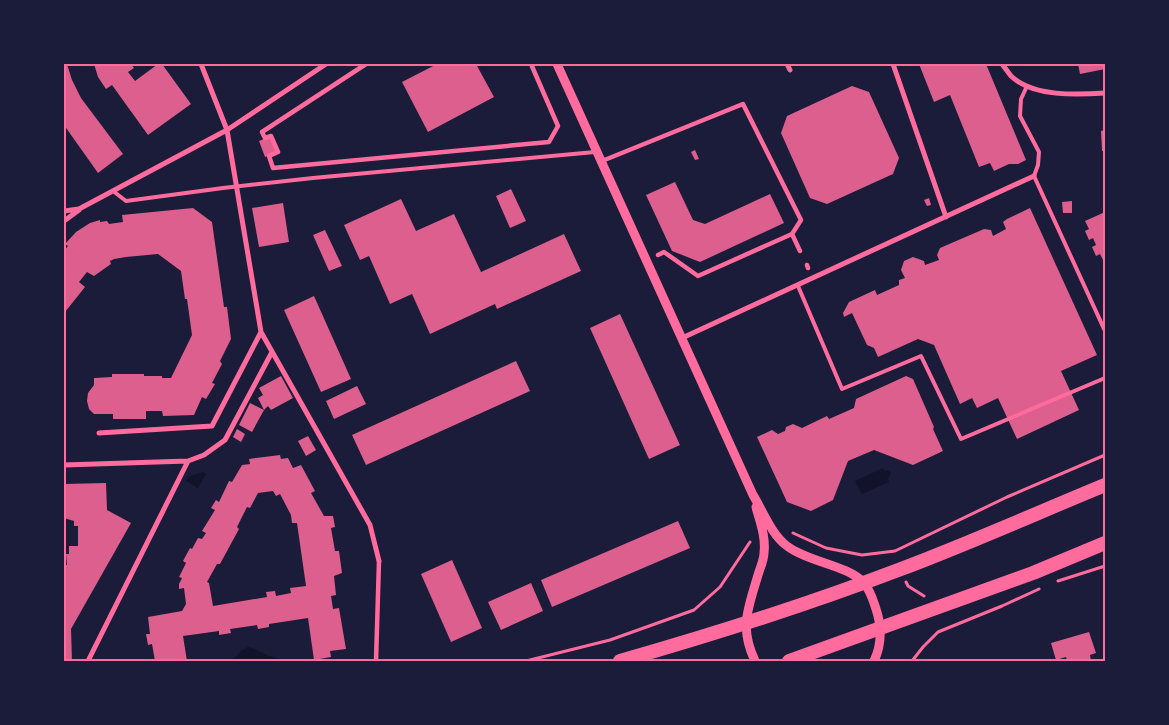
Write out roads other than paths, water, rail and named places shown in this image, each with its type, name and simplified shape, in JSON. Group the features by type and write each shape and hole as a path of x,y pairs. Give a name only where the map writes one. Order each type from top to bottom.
{"highway":[{"path":"620,661 745,624 864,583 1105,485"},
{"path":"789,661 1034,573 1105,543"}],"street":[{"path":"201,64 227,130 261,332 370,525 379,561 376,661"},
{"path":"64,221 79,209 227,130 326,64"},
{"path":"366,64 262,132 265,138 271,136 278,152 269,156 273,168 549,142 558,126 531,64"},
{"path":"557,64 753,495 776,535 786,545 806,557 855,575 864,583 871,594 881,629 880,644 874,661"},
{"path":"787,64 790,70"},
{"path":"893,64 946,217"},
{"path":"1002,64 1012,77 1040,92 1105,93"},
{"path":"602,161 743,104 801,220 792,234 698,276 664,252 658,255"},
{"path":"682,338 1034,176"},
{"path":"64,211 79,209"},
{"path":"792,234 800,251"},
{"path":"99,433 212,426 261,332"},
{"path":"64,465 188,461 204,455 225,440 272,352"},
{"path":"88,661 188,461"},
{"path":"753,495 764,538 764,554 745,624 746,637 755,661"}],"lane":[{"path":"1027,86 1021,99 1020,116 1039,152 1038,165 1034,176 1105,331"},
{"path":"113,191 126,201 236,187 598,151"},
{"path":"798,286 842,389 922,356 961,439 1105,378"}]}
